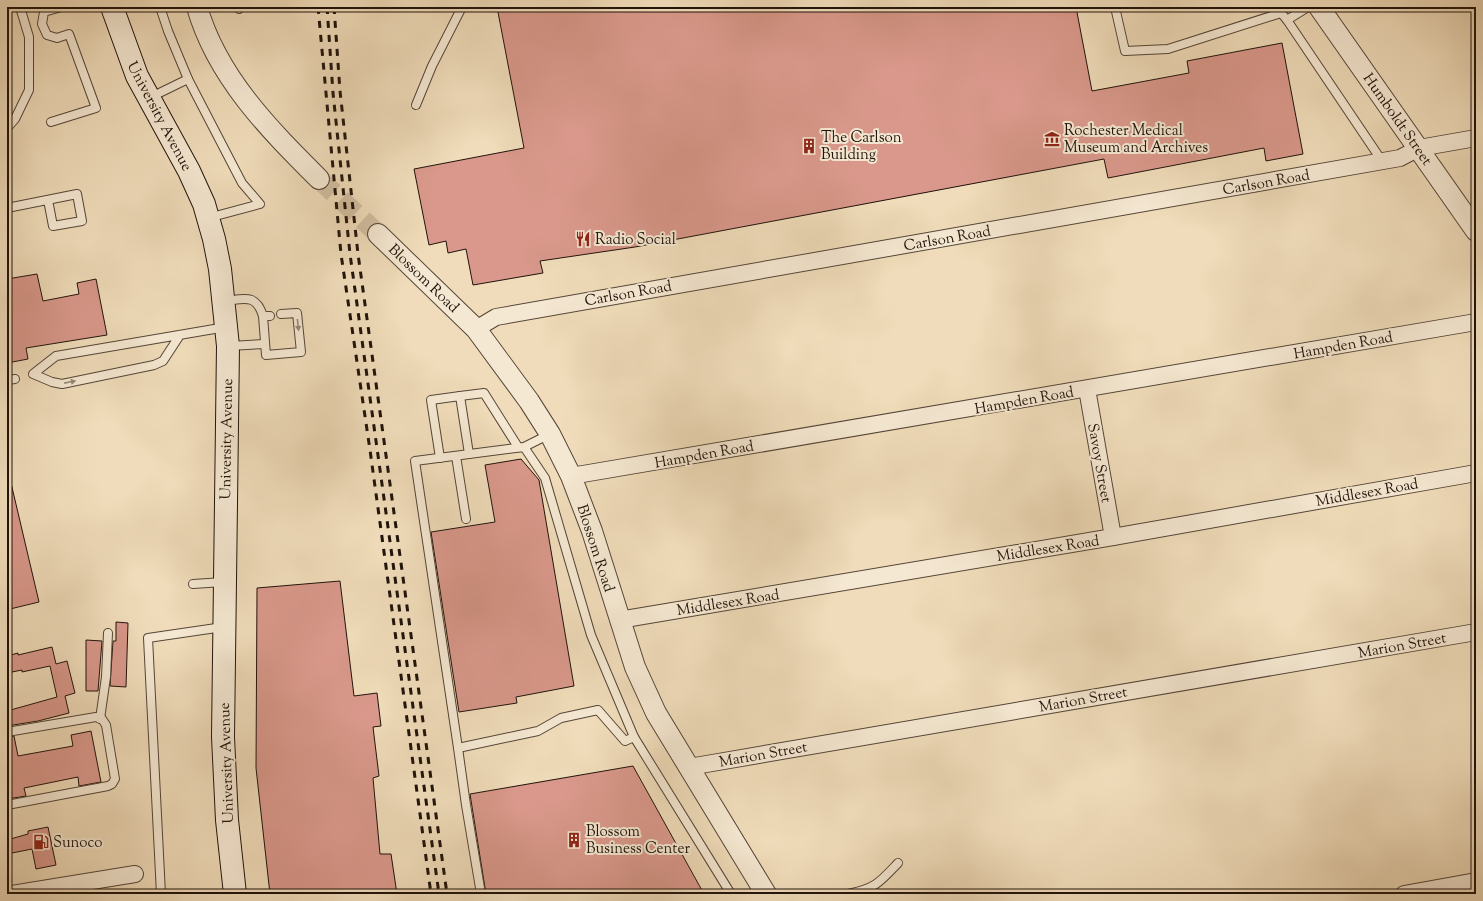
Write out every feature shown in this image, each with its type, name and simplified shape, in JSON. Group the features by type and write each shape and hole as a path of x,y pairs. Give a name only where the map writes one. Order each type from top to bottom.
{"main road":[{"name":"University Avenue","path":"112,7 126,50 148,98 189,171 208,218 220,269 227,336 223,737 227,820 235,894"}],"street":[{"path":"197,7 216,52 233,82 254,112 319,179"},
{"name":"Humboldt Street","path":"1319,7 1476,231"},
{"name":"Carlson Road","path":"476,329 496,317 1400,158 1419,148 1476,138"},
{"name":"Blossom Road","path":"378,234 476,329 522,390 550,434 571,476 592,531 635,667 656,713 766,894"},
{"name":"Hampden Road","path":"571,476 1476,322"},
{"name":"Savoy Street","path":"1087,389 1113,537"},
{"name":"Middlesex Road","path":"619,620 1113,537 1476,473"},
{"name":"Marion Street","path":"689,767 1476,632"},
{"path":"12,894 135,874"},
{"path":"1404,894 1451,890 1476,881"}],"lane":[{"path":"7,128 15,120 29,90 29,37 20,7"},
{"path":"51,122 96,108 69,34 57,38 47,35 42,24 43,10 61,7"},
{"path":"160,7 168,31 188,78 242,183 260,204 208,218"},
{"path":"416,105 432,66 462,7"},
{"path":"1115,7 1125,51 1168,49 1278,10 1287,20 1382,161"},
{"path":"1287,20 1308,7"},
{"path":"148,98 188,78"},
{"path":"7,208 77,194 82,221 53,226 48,200"},
{"path":"224,301 250,298 260,304 267,316 265,344 266,355 301,352 297,313 281,314"},
{"path":"180,335 163,360 154,365 62,384 52,382 33,374 56,356 180,335 227,336 265,344"},
{"path":"440,458 431,400 484,393 521,447 545,478 591,634 634,737 731,894"},
{"path":"460,396 469,454"},
{"path":"481,894 466,805 415,462 521,447 550,434"},
{"path":"456,456 466,519"},
{"path":"193,584 224,582"},
{"path":"161,894 148,638 224,626"},
{"path":"100,719 106,677 108,633"},
{"path":"458,748 538,731 561,718 598,710 625,741 634,737"},
{"path":"7,732 96,717 106,725 115,779 112,784 7,805"},
{"path":"848,894 868,890 879,884 898,863"}],"building":[{"path":"497,7 1076,7 1092,91 1189,73 1187,61 1282,43 1303,154 1266,161 1264,148 1108,178 1104,159 635,247 540,261 543,273 473,285 466,249 448,253 446,241 429,245 414,169 524,148"},
{"path":"37,274 43,301 79,294 77,283 96,279 107,335 26,348 28,359 7,363 7,324 11,323 7,303 7,279"},
{"path":"521,459 539,480 574,686 516,697 517,703 459,712 431,532 495,522 485,465"},
{"path":"7,483 11,483 39,602 10,609 7,597"},
{"path":"340,581 354,696 377,693 381,726 373,727 379,776 373,778 380,854 391,854 397,894 270,894 256,768 257,588"},
{"path":"116,622 128,623 126,687 110,686 113,641 116,641"},
{"path":"86,640 102,641 98,691 86,691"},
{"path":"52,647 56,664 67,661 75,693 65,696 69,713 38,721 7,726 7,711 57,697 50,666 22,672 22,670 7,673 7,656"},
{"path":"91,731 101,782 79,786 78,777 24,788 26,796 7,799 7,737 14,736 18,756 73,746 71,735"},
{"name":"Blossom Business Center","path":"633,766 704,894 486,894 470,794"},
{"name":"Sunoco","path":"48,827 56,865 36,869 32,849 7,854 7,840 28,834 28,831"}],"tunnel":[{"path":"319,179 378,234"}],"railway":[{"path":"318,7 341,254 370,450 431,894"},
{"path":"327,7 333,93 350,254 439,894"},
{"path":"334,7 340,91 358,254 447,894"}],"place":[{"name":"Rochester Medical Museum and Archives","path":"1052,139"},
{"name":"The Carlson Building","path":"809,146"},
{"name":"Radio Social","path":"583,239"},
{"name":"Blossom Business Center","path":"574,840"},
{"name":"Sunoco","path":"41,842"}]}
